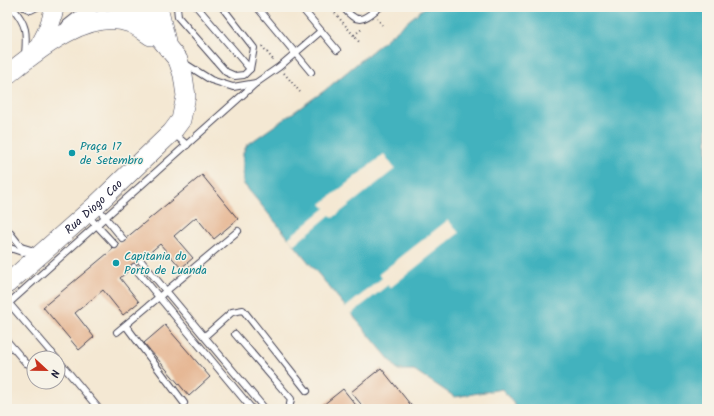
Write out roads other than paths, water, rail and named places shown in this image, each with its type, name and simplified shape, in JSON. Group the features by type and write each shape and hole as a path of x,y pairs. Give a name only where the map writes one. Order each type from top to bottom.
{"main road":[{"path":"30,57 47,34 54,7"},
{"path":"134,7 173,54"},
{"name":"Rua Diogo Cao","path":"7,284 39,251 96,216 172,132 181,120 186,96 184,75 173,54 158,7"},
{"path":"7,75 30,57 75,28 90,22 103,20 130,22 173,54"}],"street":[{"path":"30,57 92,7"}],"lane":[{"path":"12,7 23,20 30,57"},
{"path":"24,7 31,10 37,7"},
{"path":"177,7 178,17 226,72 235,76 244,75 250,69 254,48 222,7"},
{"path":"197,7 250,69"},
{"path":"256,7 311,72"},
{"path":"301,7 337,50"},
{"path":"343,7 350,16 360,20 365,19 380,7"},
{"path":"49,350 8,302 96,216 187,145 256,83 295,53 321,30"},
{"path":"173,54 211,80 233,87 256,83"},
{"path":"172,132 187,145"},
{"path":"96,216 123,239"},
{"path":"96,216 115,245"},
{"path":"7,229 21,246 39,251"},
{"path":"117,332 168,291 238,231"},
{"path":"7,247 22,252 39,251"},
{"path":"141,261 200,329 265,409"},
{"path":"134,267 252,409"},
{"path":"205,336 232,312 243,310 307,391"},
{"path":"126,326 184,403"},
{"path":"192,336 200,329"},
{"path":"235,334 290,399 290,409"},
{"path":"7,341 26,364"},
{"path":"66,370 99,409"}],"water":[{"path":"425,7 707,7 707,409 518,409 502,389 455,397 414,370 398,370 243,183 243,153 247,145 324,91"}],"place":[{"name":"Praça 17 de Setembro","path":"72,153"},
{"name":"Capitania do Porto de Luanda","path":"116,263"}]}
